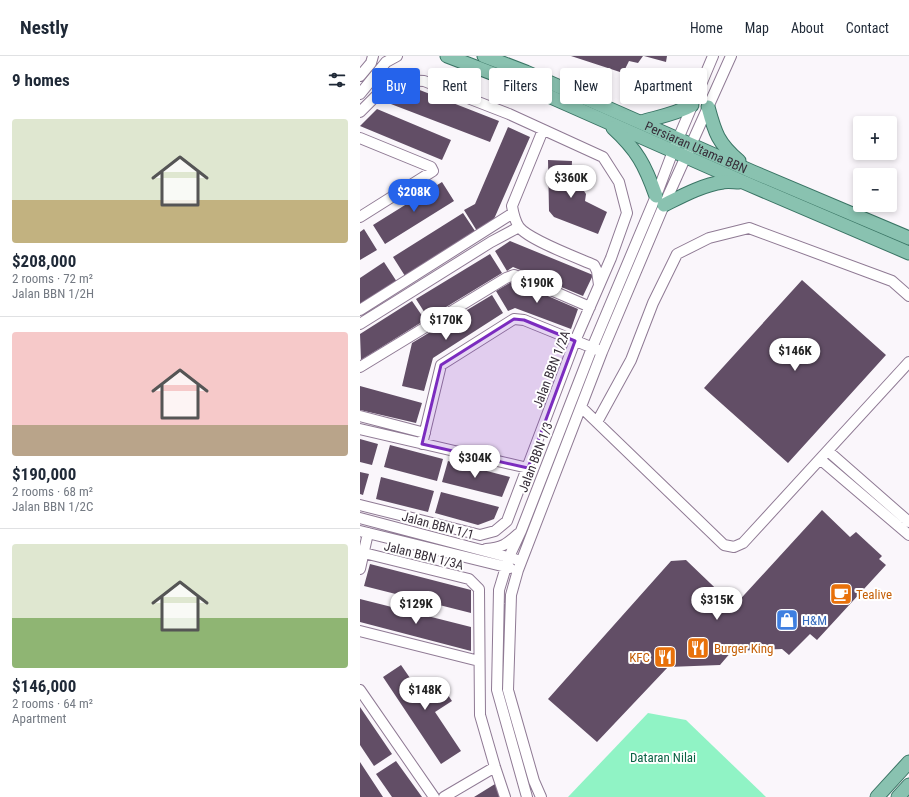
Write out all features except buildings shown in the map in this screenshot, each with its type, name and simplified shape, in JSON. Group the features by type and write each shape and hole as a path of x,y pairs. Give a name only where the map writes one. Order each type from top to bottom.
{"main road":[{"name":"Persiaran Utama BBN","path":"447,56 528,87 743,182 909,253"},
{"name":"Persiaran Utama BBN","path":"484,56 526,72 753,172 909,238"},
{"path":"641,122 670,115 692,105"},
{"path":"708,107 714,131 726,150 753,172"},
{"path":"608,122 638,155 660,200 709,185 723,182 743,182"},
{"path":"877,797 909,762"},
{"path":"898,797 909,786"}],"street":[{"path":"360,76 371,63 373,56"},
{"path":"360,94 386,62 397,56"},
{"name":"Jalan BBN 1/3","path":"541,797 534,780 508,690 511,595 518,570 660,200 673,151 713,56"},
{"name":"Jalan BBN 1/3","path":"527,797 497,690 498,590 508,557 521,531 592,348 660,200 685,156 731,56"},
{"name":"Jalan BBN 1/2A","path":"360,112 380,92 404,80 424,81 509,114 603,157 619,182 627,213 611,258 575,341 507,521 495,530 480,535 364,506"},
{"path":"543,130 512,206 513,213 519,227 535,239 594,265 597,271 599,286"},
{"path":"360,138 431,167 433,171 360,217"},
{"path":"360,310 513,213"},
{"path":"360,324 491,242 519,227"},
{"path":"598,422 631,360 653,303 677,254 709,238 749,228 892,281 909,296"},
{"path":"594,265 611,258"},
{"path":"360,366 506,278 514,275 590,307"},
{"path":"422,444 442,365 504,324 514,319 524,320 602,352"},
{"path":"559,433 564,427 573,409 577,406 581,407 724,545 734,547 743,543 909,362"},
{"path":"360,416 425,433"},
{"path":"360,429 528,468"},
{"path":"828,451 909,522"},
{"path":"820,460 909,534"},
{"path":"363,518 364,506"},
{"name":"Jalan BBN 1/1","path":"363,518 522,560"},
{"path":"478,549 497,548 503,546 521,531"},
{"path":"360,569 364,554 364,532"},
{"name":"Jalan BBN 1/1","path":"364,532 518,570"},
{"name":"Jalan BBN 1/3A","path":"364,554 469,579 479,589 480,715 494,767 506,797"},
{"path":"488,563 493,570 498,590"},
{"path":"360,631 479,661"},
{"path":"480,689 508,690"},
{"path":"360,690 434,797"},
{"path":"444,797 494,767"}],"highlighted area":[{"path":"514,319 524,320 575,341 528,468 422,444 441,365"}],"green space":[{"name":"Dataran Nilai","path":"648,713 686,720 766,797 568,797"}],"place":[{"name":"Tealive","path":"841,594"},
{"name":"H&M","path":"787,620"},
{"name":"Burger King","path":"698,648"},
{"name":"KFC","path":"665,657"}]}
